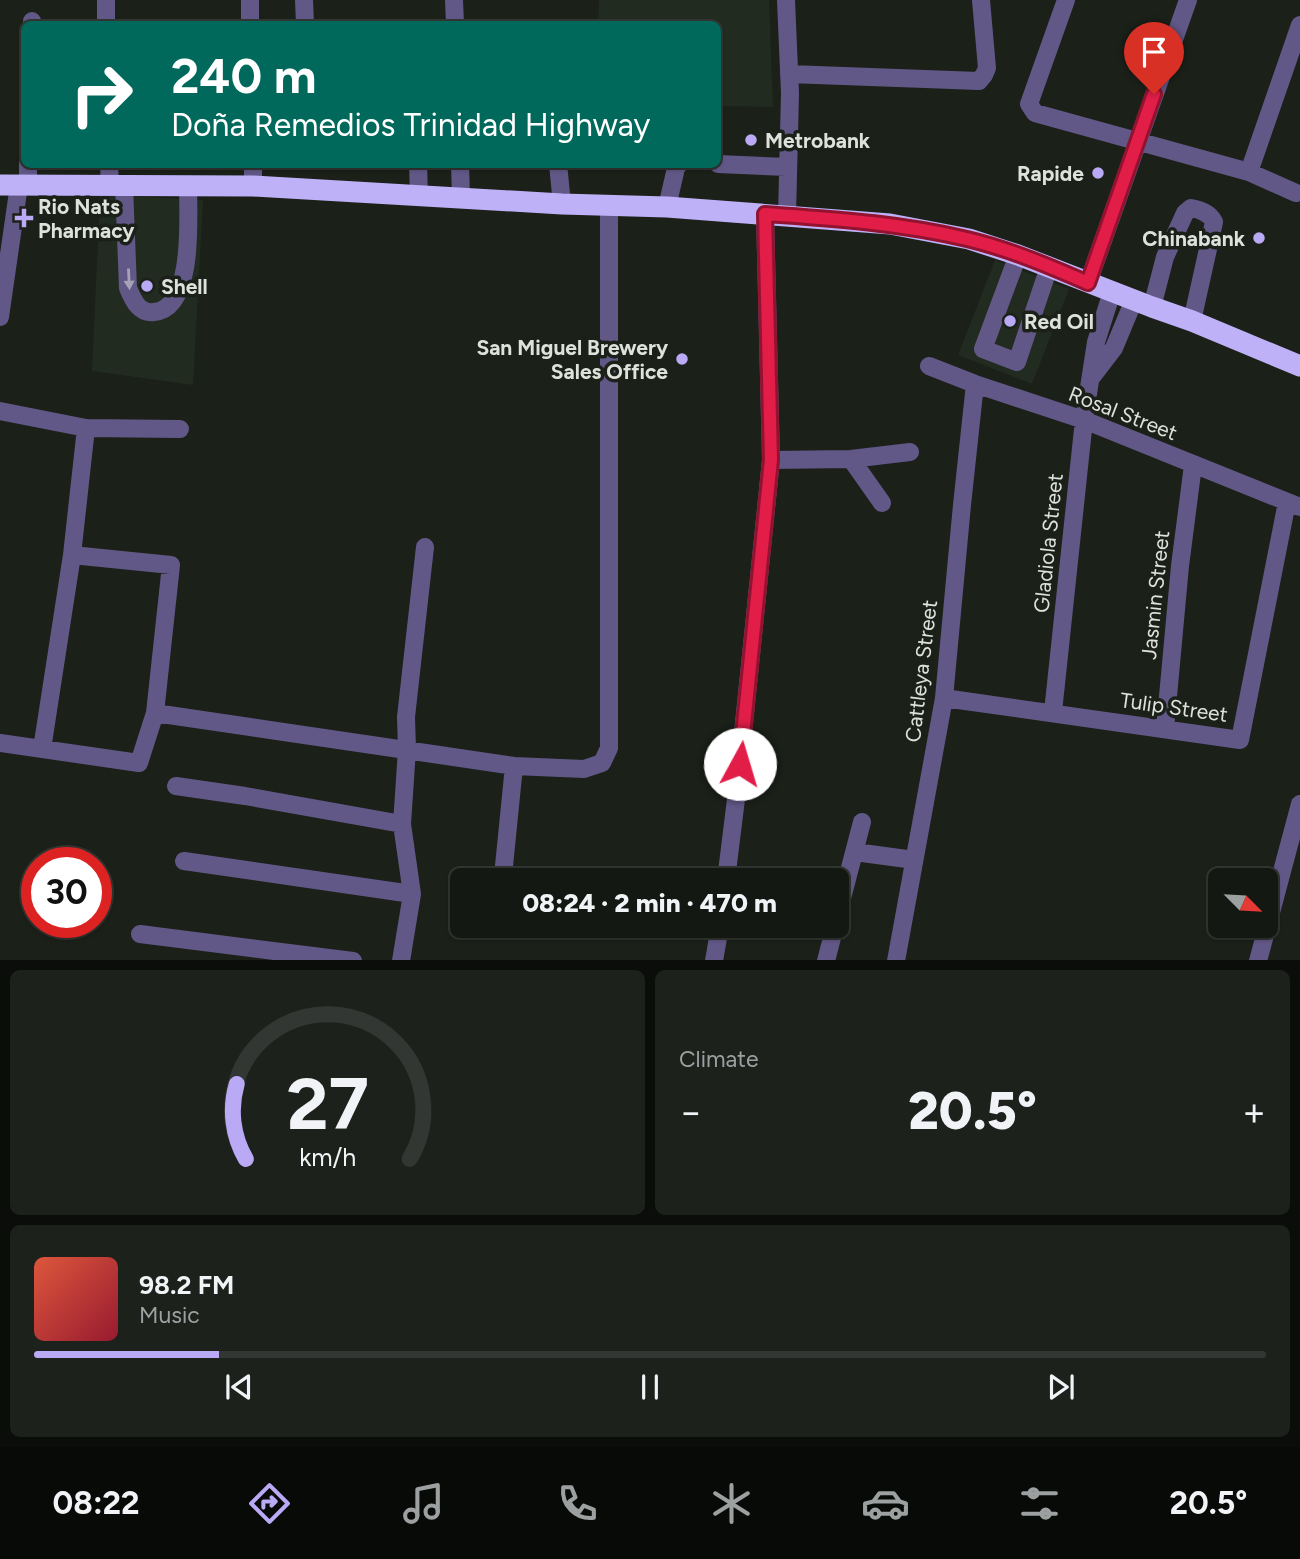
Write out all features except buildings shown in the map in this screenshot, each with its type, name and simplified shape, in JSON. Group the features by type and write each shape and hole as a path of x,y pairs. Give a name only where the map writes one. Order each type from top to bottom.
{"highway":[{"path":"19,180 115,179 562,204 667,207 890,224 969,239 1018,255 1192,321 1300,366"}],"street":[{"path":"106,0 106,21"},
{"path":"250,0 250,21"},
{"path":"304,0 305,21"},
{"path":"454,0 455,21"},
{"path":"786,0 789,74 787,216"},
{"path":"789,74 979,81 987,68 982,0"},
{"path":"1066,0 1029,104 1035,113 1249,172 1296,193"},
{"path":"1088,283 1188,0"},
{"path":"1249,172 1300,25"},
{"path":"721,164 787,167"},
{"path":"253,168 253,186"},
{"path":"418,168 419,195"},
{"path":"460,168 461,198"},
{"path":"558,168 562,204"},
{"path":"667,207 676,168"},
{"path":"115,179 128,288 133,301 143,311 152,313 162,311 178,296 187,256 188,185"},
{"path":"0,317 19,180"},
{"path":"155,713 514,766 584,769 602,762 609,748 609,205"},
{"name":"Gladiola Street","path":"1091,378 1143,304 1185,213 1191,208 1211,216 1214,222 1192,321"},
{"path":"727,868 771,460 765,214"},
{"path":"1018,255 983,349 1017,362 1049,267"},
{"name":"Gladiola Street","path":"1053,712 1084,421 1096,342 1112,292"},
{"name":"Rosal Street","path":"929,366 1084,421 1294,505"},
{"name":"Cattleya Street","path":"895,960 944,698 975,384"},
{"path":"0,411 86,428 180,429"},
{"path":"42,749 72,555 86,428"},
{"path":"771,460 851,460 910,452"},
{"path":"851,460 882,503"},
{"name":"Jasmin Street","path":"1165,729 1180,566 1194,466"},
{"name":"Tulip Street","path":"944,698 1240,740 1294,505"},
{"path":"401,960 412,894 402,824 407,750 406,717 425,547"},
{"path":"0,743 139,763 155,713 171,565 72,555"},
{"path":"503,866 514,766"},
{"path":"176,786 402,824"},
{"path":"1258,960 1300,804"},
{"path":"849,875 862,822"},
{"path":"855,852 914,860"},
{"path":"184,861 412,894"},
{"path":"140,934 346,960"},
{"path":"714,960 718,938"},
{"path":"826,960 832,938"}],"shaded area":[{"path":"599,0 769,0 773,107 721,106 721,21 598,21"},
{"name":"Shell","path":"100,195 203,200 193,385 92,371"},
{"path":"995,260 1069,289 1032,384 958,355"}],"place":[{"name":"Metrobank","path":"751,140"},
{"name":"Rapide","path":"1098,173"},
{"name":"Rio Nats Pharmacy","path":"24,218"},
{"name":"Chinabank","path":"1259,238"},
{"name":"Shell","path":"147,286"},
{"name":"Red Oil","path":"1010,321"},
{"name":"San Miguel Brewery Sales Office","path":"682,359"}],"route":[{"path":"740,764 771,460 765,214 890,224 969,239 1088,283 1154,94"}]}
